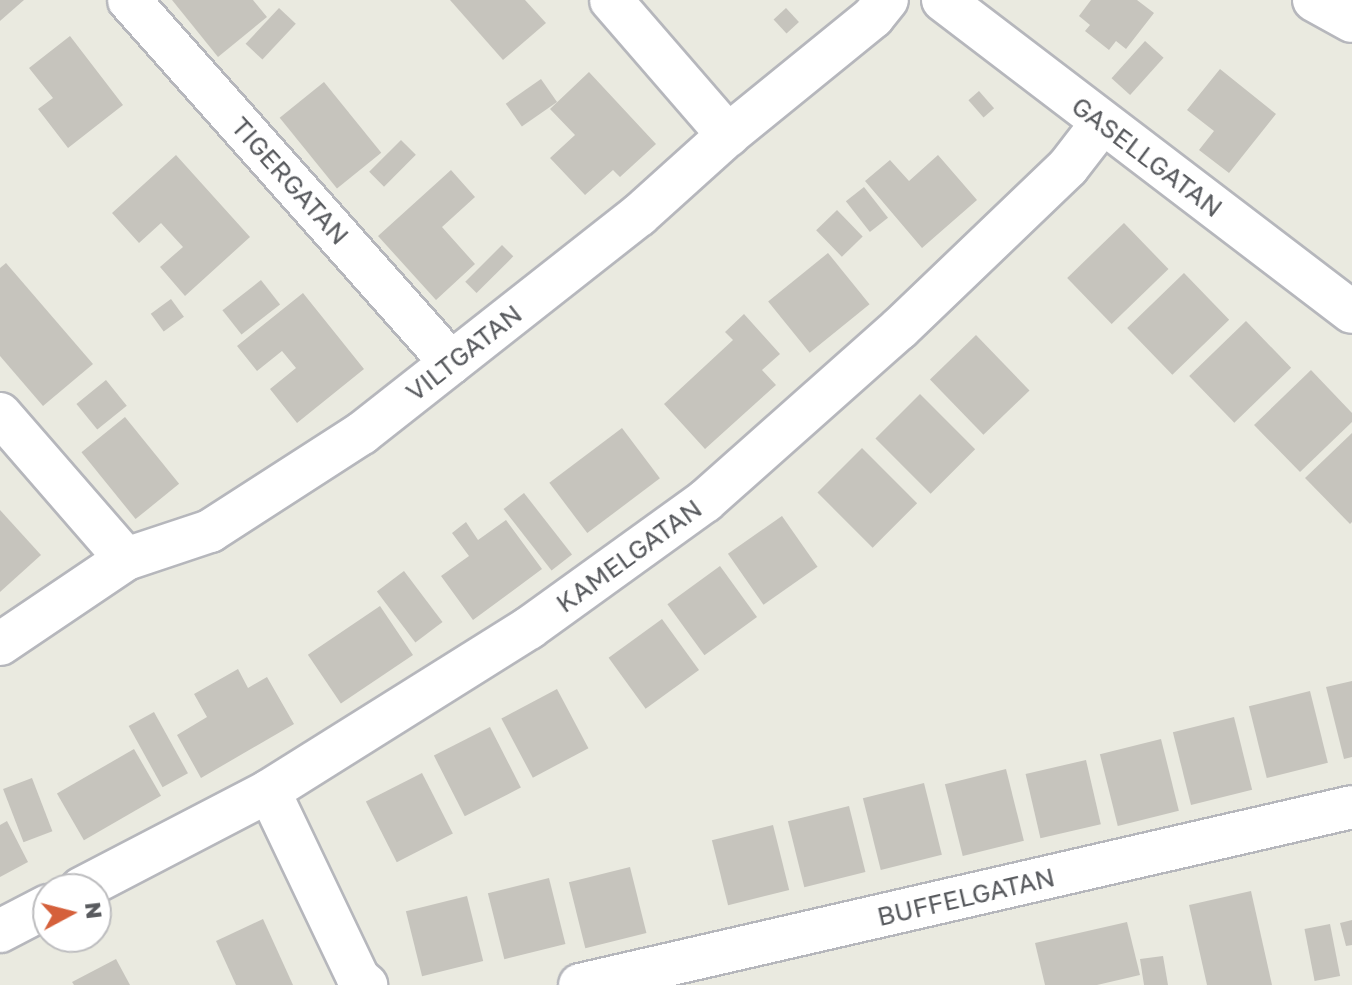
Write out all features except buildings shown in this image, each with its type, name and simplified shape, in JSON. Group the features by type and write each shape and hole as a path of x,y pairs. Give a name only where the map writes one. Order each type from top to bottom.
{"street":[{"name":"TIGERGATAN","path":"129,0 451,363"},
{"path":"611,0 728,135"},
{"name":"VILTGATAN","path":"0,644 126,559 210,531 362,433 639,215 728,135 873,17 887,0"},
{"name":"GASELLGATAN","path":"943,0 1352,312"},
{"path":"1314,0 1352,21"},
{"name":"KAMELGATAN","path":"112,873 269,791 529,628 705,501 910,319 1068,167 1102,123"},
{"path":"0,414 126,559"},
{"path":"269,791 358,978 366,985"},
{"name":"BUFFELGATAN","path":"580,985 1352,807"},
{"path":"0,931 32,914"}]}
